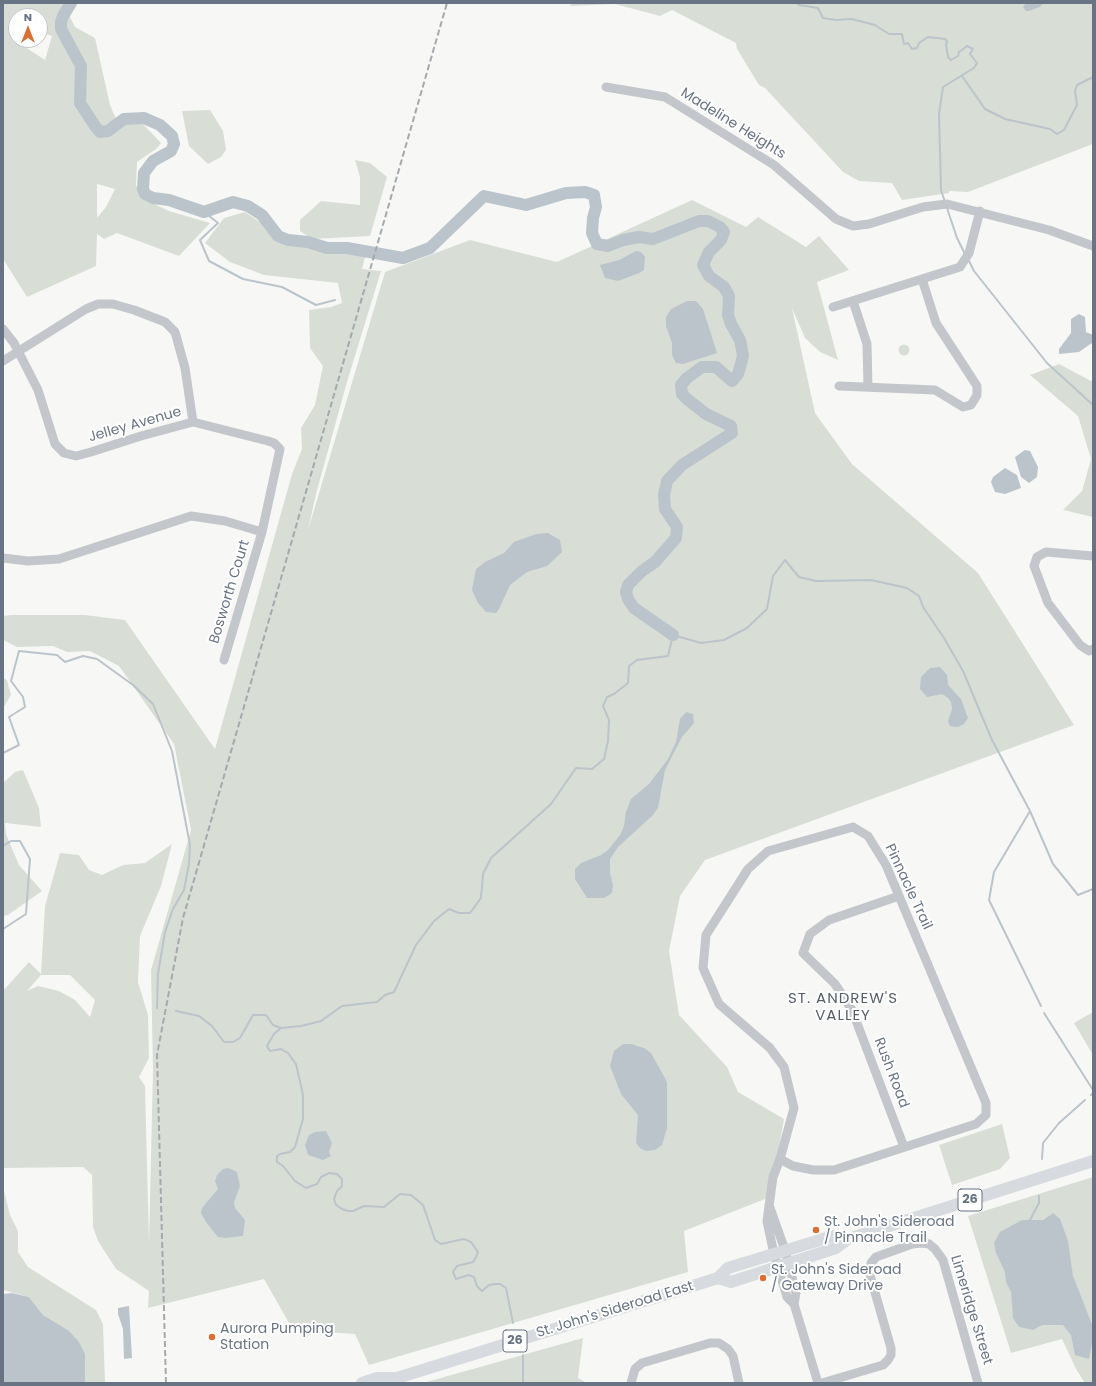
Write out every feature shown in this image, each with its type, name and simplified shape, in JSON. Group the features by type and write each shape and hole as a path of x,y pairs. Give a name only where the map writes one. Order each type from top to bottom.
{"main road":[{"name":"St. John's Sideroad East","path":"718,1278 731,1282 836,1248 848,1239 1093,1161"},
{"name":"St. John's Sideroad East","path":"362,1383 378,1378 393,1381 718,1278 728,1268 833,1236 848,1239"}],"street":[{"name":"Madeline Heights","path":"606,87 665,98 774,165 836,219 853,226 869,224 923,208 947,204 980,211 1049,230 1093,246"},
{"path":"833,308 960,267 969,253 980,211"},
{"path":"838,386 935,390 963,407 971,405 977,395 977,386 936,324 922,279"},
{"path":"853,301 867,344 868,387"},
{"path":"3,361 86,309 98,304 113,304 153,316 165,322 175,332 185,368 193,422"},
{"name":"Jelley Avenue","path":"3,329 18,352 38,390 55,444 64,453 76,456 193,422 274,443 280,449 262,532"},
{"path":"3,558 28,561 59,559 191,516 226,521 262,532"},
{"name":"Bosworth Court","path":"224,660 262,532"},
{"path":"1093,556 1046,552 1037,557 1034,566 1048,603 1080,645 1089,651 1093,649"},
{"name":"Pinnacle Trail","path":"780,1158 793,1166 813,1170 834,1170 976,1124 986,1115 986,1103 886,865 868,836 853,827 768,851 748,869 706,935 703,968 719,1004 770,1048 784,1067 794,1108 773,1177 769,1206 783,1265 787,1297 794,1304 818,1383"},
{"name":"Rush Road","path":"899,896 829,920 810,934 803,953 835,984 852,1010 904,1147"},
{"name":"Limeridge Street","path":"822,1383 884,1365 888,1360 891,1355 891,1348 870,1275 870,1268 876,1257 912,1244 922,1243 929,1244 935,1249 942,1260 978,1383"},
{"path":"631,1383 635,1369 642,1362 710,1343 719,1343 728,1349 733,1356 739,1383"}],"shaded area":[{"path":"3,3 63,3 75,27 95,38 110,105 119,126 140,121 161,143 156,149 137,162 136,185 148,201 169,211 210,223 179,256 117,233 104,239 97,234 96,266 27,297 3,259","holes":["97,184 115,189 106,207 97,218"]},
{"path":"573,3 1093,3 1093,144 968,192 949,191 949,193 902,200 892,183 859,181 843,172 765,88 759,85 737,49 736,43 672,10 660,16 615,4 570,6"},
{"path":"1026,3 1043,3 1040,7 1026,11 1023,7"},
{"path":"210,110 223,131 226,150 221,157 208,164 189,146 182,111"},
{"path":"355,160 370,163 387,177 370,236 312,239 300,231 300,220 321,201 360,205 360,177"},
{"path":"692,200 746,227 758,217 806,247 819,236 849,270 817,282 838,360 820,352 805,338 792,308 815,413 852,464 978,573 1074,725 705,860 680,896 669,951 679,1015 727,1067 738,1092 784,1119 770,1197 684,1231 688,1272 369,1365 355,1334 293,1330 264,1279 148,1308 149,1291 116,1269 98,1241 93,1227 92,1175 83,1167 3,1168 3,991 29,962 41,974 45,906 60,853 79,855 89,870 102,875 123,865 145,863 172,844 161,886 140,936 138,982 148,1015 149,1058 139,1077 145,1086 149,1243 153,1070 151,970 191,830 174,744 119,666 90,651 67,652 53,646 17,647 3,640 3,616 85,615 125,620 215,749 292,474 302,449 301,428 315,405 323,366 310,348 309,310 331,307 342,303 338,283 264,275 230,262 205,243 224,218 245,212 290,242 357,254 365,257 362,269 381,271 347,382 316,494 308,530 385,272 470,240 557,262","holes":["41,975 70,975 95,1000 90,1017 75,1000 59,991 38,986 27,991"]},
{"path":"636,251 641,252 645,257 644,270 618,281 605,278 600,265 619,260"},
{"path":"687,301 696,301 703,309 717,353 683,364 676,363 672,355 672,343 666,326 666,317 671,309"},
{"path":"1079,314 1085,317 1086,332 1093,335 1092,343 1079,352 1059,354 1059,349 1071,333 1071,319"},
{"path":"902,345 906,345 908,346 908,354 902,355 899,352 899,348"},
{"path":"1059,364 1093,382 1093,517 1063,510 1082,491 1091,459 1078,416 1030,375"},
{"path":"1025,450 1030,451 1038,467 1037,477 1029,483 1021,477 1015,457"},
{"path":"1005,468 1017,475 1021,488 1005,494 995,492 991,482 993,477"},
{"path":"548,533 560,540 562,552 547,566 527,572 510,585 496,613 486,612 478,603 472,590 476,569 485,562 504,553 514,542 536,534"},
{"path":"940,667 947,675 948,685 961,699 968,718 964,724 958,727 950,726 948,721 952,709 951,702 948,698 942,694 927,697 920,689 921,677 930,668"},
{"path":"3,678 7,680 11,695 3,708"},
{"path":"686,712 693,714 694,723 682,737 665,770 658,808 652,816 618,847 610,859 610,873 613,885 612,893 604,898 587,898 575,879 575,869 581,863 601,855 608,850 620,835 631,799 649,784 668,759 676,742 680,719"},
{"path":"23,770 39,808 41,827 5,823 6,834 19,865 42,891 8,915 3,916 3,783 15,772"},
{"path":"1093,1012 1093,1055 1074,1023"},
{"path":"623,1044 631,1044 644,1048 651,1053 667,1082 667,1128 662,1145 655,1150 646,1151 640,1148 636,1143 638,1115 621,1094 610,1066 614,1051"},
{"path":"1002,1124 1010,1158 1000,1169 952,1185 939,1145"},
{"path":"326,1131 332,1143 329,1152 331,1156 323,1160 308,1155 305,1145 309,1135 315,1132"},
{"path":"228,1168 237,1172 240,1186 234,1202 235,1208 245,1220 243,1236 226,1238 218,1237 201,1213 202,1208 218,1189 215,1181 217,1175 223,1169"},
{"path":"1093,1177 1093,1383 1085,1383 1076,1369 1062,1339 1011,1353 968,1216"},
{"path":"3,1187 10,1215 18,1231 18,1252 28,1267 96,1310 103,1324 105,1383 85,1383 85,1354 69,1332 43,1315 29,1297 3,1290"},
{"path":"1053,1213 1060,1219 1068,1241 1073,1276 1093,1327 1093,1338 1089,1359 1075,1355 1071,1335 1063,1325 1042,1325 1033,1330 1019,1327 1013,1318 1011,1292 1006,1282 1005,1272 996,1253 994,1243 1000,1232 1022,1220 1043,1220"},
{"path":"12,1293 29,1297 43,1315 69,1331 79,1342 85,1354 85,1383 3,1383 3,1294"},
{"path":"129,1306 132,1358 124,1359 123,1329 118,1314 118,1308"},
{"path":"583,1338 578,1378 587,1383 423,1383"}],"waterway":[{"path":"71,3 63,16 61,29 81,66 80,103 95,126 100,132 108,131 124,119 144,118 160,125 172,136 174,144 171,151 153,161 144,173 143,189 145,194 153,198 169,200 204,212 233,202 248,206 262,215 278,236 288,240 308,242 327,248 347,248 403,258 430,248 484,196 526,205 566,193 585,192 594,195 596,207 593,218 592,233 597,244 608,246 623,240 639,237 653,239 699,221 708,221 720,227 724,232 721,240 709,252 703,265 709,276 724,287 729,296 728,315 740,340 743,355 741,364 738,374 732,381 716,367 702,367 687,378 681,385 682,394 687,399 706,414 731,426 732,433 682,465 667,481 664,495 665,509 677,527 676,538 655,562 642,571 628,585 626,592 628,599 634,608 673,635"},
{"path":"796,3 799,5 818,8 823,18 836,20 852,19 875,25 889,34 902,34 904,44 908,43 912,49 917,48 919,43 928,37 945,39 947,41 946,45 948,57 951,60 958,56 959,52 967,46 973,49 970,54 977,63 974,68 943,87 939,114 941,190 945,202"},
{"path":"962,76 985,109 1005,119 1050,129 1057,134 1064,130 1077,105 1075,91 1077,85 1093,77"},
{"path":"947,208 957,238 965,254"},
{"path":"204,212 218,223 200,240 209,261 243,279 282,287 316,305 335,300"},
{"path":"968,259 974,271 1047,363 1093,405"},
{"path":"176,1011 199,1016 212,1026 224,1042 233,1042 240,1038 253,1015 266,1015 273,1025 281,1028 301,1026 321,1021 342,1006 377,1002 385,995 394,992 416,945 434,921 449,909 459,913 470,913 481,898 483,874 491,858 551,804 576,768 592,769 604,759 608,741 609,720 603,706 607,697 614,694 628,683 629,666 637,660 668,656 673,635 701,643 724,640 747,628 767,609 773,576 785,560 799,577 816,581 871,580 907,588 919,596 923,607 944,638 963,671 992,740 1030,811 994,872 989,900 1041,1006"},
{"path":"3,753 19,745 9,717 25,707 23,697 11,681 19,651 57,655 65,662 83,656 97,659 133,685 153,704 172,751 190,845 189,864 184,890 173,909 165,932 158,974 157,1008"},
{"path":"1030,811 1053,864 1078,895 1093,889"},
{"path":"3,846 11,841 20,841 30,859 26,914 3,929"},
{"path":"1044,1013 1093,1090"},
{"path":"281,1028 274,1034 267,1046 270,1051 281,1049 288,1053 296,1064 303,1095 303,1119 295,1147 290,1152 277,1156 277,1162 283,1166 295,1181 306,1188 317,1184 321,1177 329,1173 337,1174 342,1179 342,1186 337,1191 334,1199 336,1205 348,1211 353,1211 364,1206 384,1207 400,1194 411,1195 423,1205 435,1240 441,1244 464,1239 471,1242 478,1252 476,1257 473,1262 457,1266 453,1272 456,1279 469,1275 474,1277 477,1286 482,1291 489,1285 495,1284 500,1284 506,1288 513,1323"},
{"path":"1042,1159 1043,1143 1059,1123 1085,1100"},
{"path":"1030,1220 1039,1203 1039,1196"},
{"path":"523,1355 523,1383"}],"railway":[{"path":"166,1383 157,1055 183,918 447,3"}],"place":[{"name":"St. John's Sideroad / Pinnacle Trail","path":"816,1230"},
{"name":"St. John's Sideroad / Gateway Drive","path":"763,1278"},
{"name":"Aurora Pumping Station","path":"212,1337"}],"district":[{"name":"ST. ANDREW'S VALLEY","path":"843,1008"}]}
